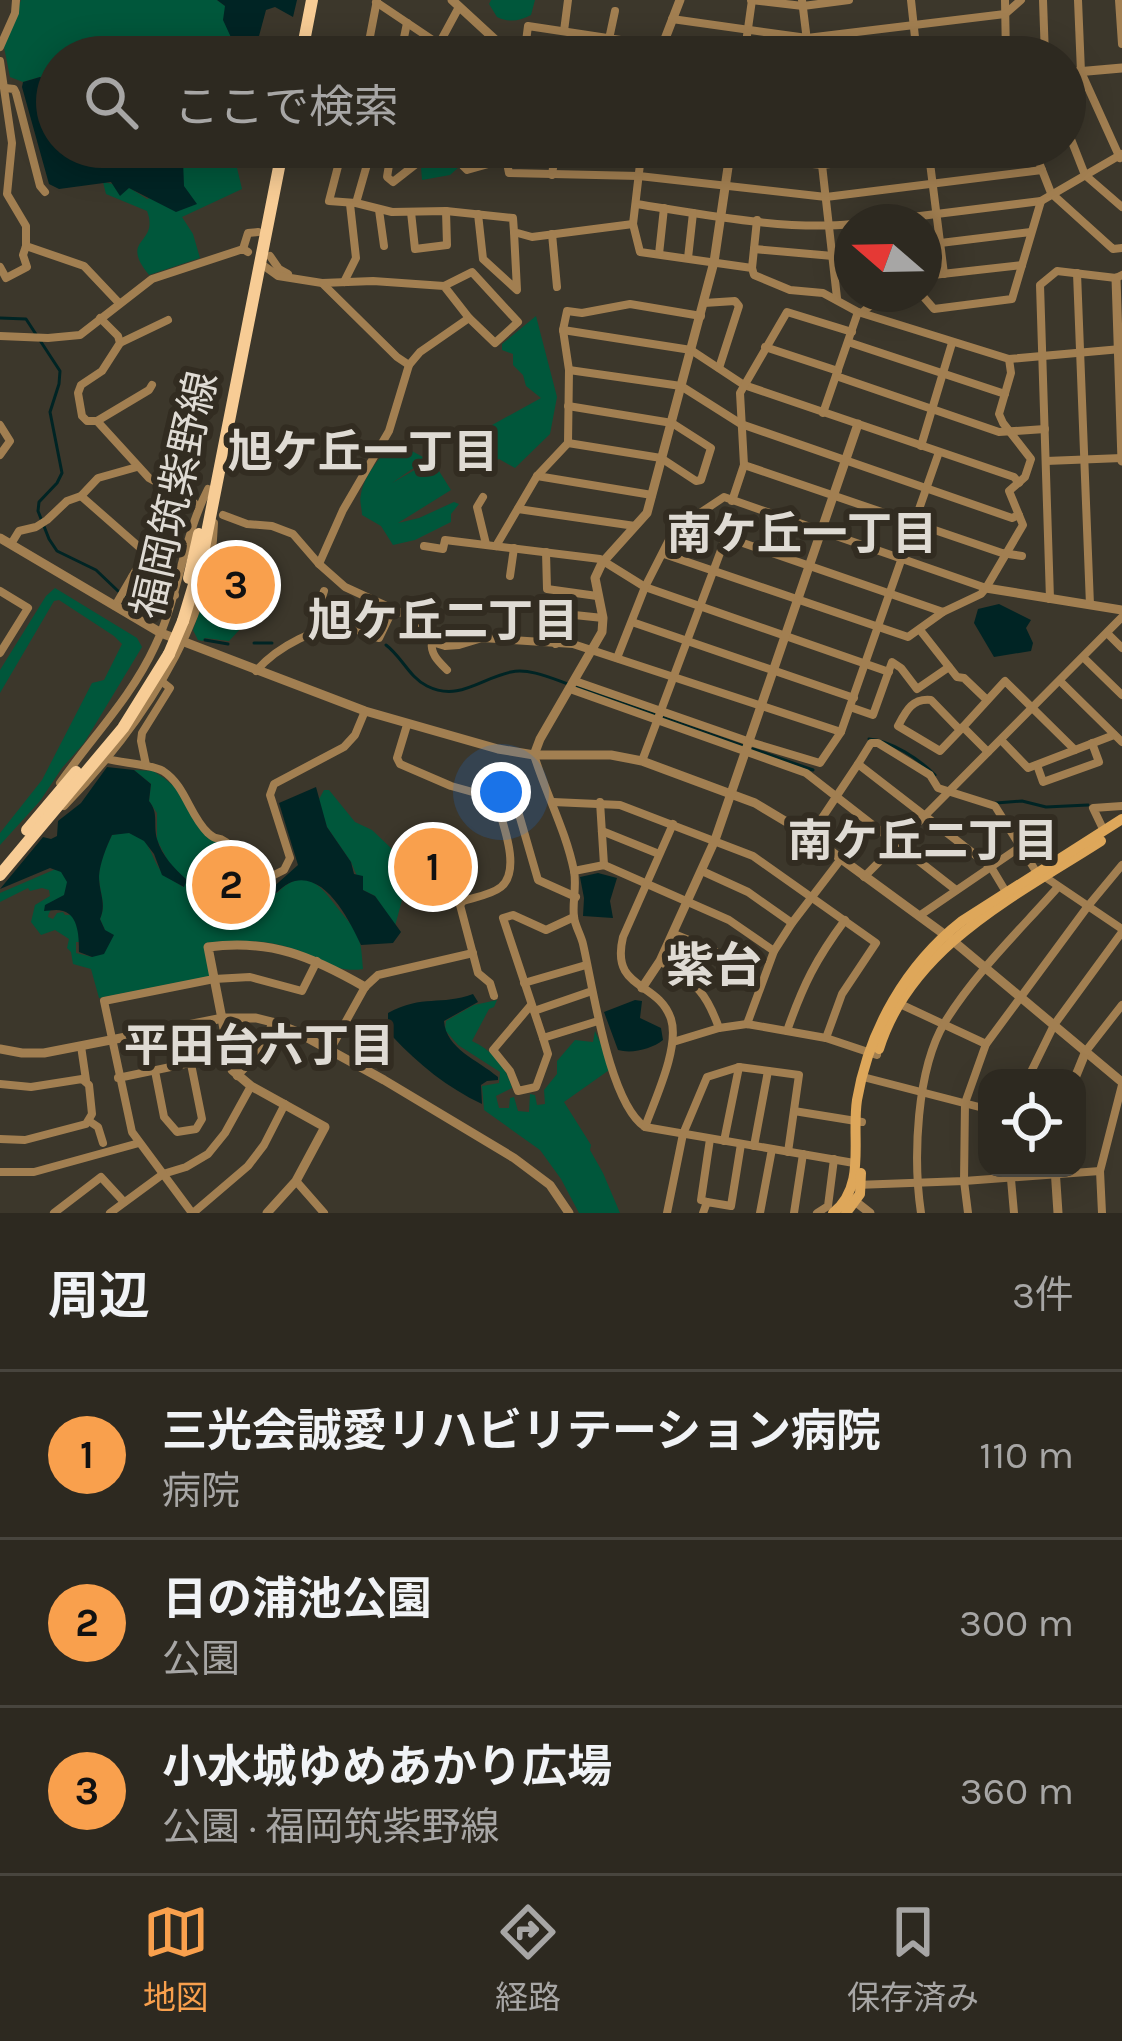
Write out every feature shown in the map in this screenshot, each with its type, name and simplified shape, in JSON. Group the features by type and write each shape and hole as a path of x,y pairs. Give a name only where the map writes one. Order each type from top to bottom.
{"main road":[{"path":"301,36 308,0"},
{"name":"福岡筑紫野線","path":"0,875 131,717 179,620 202,558 258,232 274,168"},
{"name":"福岡筑紫野線","path":"211,490 265,260 276,168"},
{"name":"福岡筑紫野線","path":"0,863 118,721 166,652"},
{"path":"948,938 1103,831 1122,823"},
{"path":"833,1213 855,1192 854,1163 866,1077 896,1001 948,938 1006,892 1122,823"},
{"path":"847,1213 855,1192 859,1121"}],"street":[{"path":"0,47 16,0"},
{"path":"563,32 568,0"},
{"path":"666,36 680,0"},
{"path":"747,36 752,0 849,0"},
{"path":"911,0 914,36"},
{"path":"1005,0 1006,36"},
{"path":"825,36 1005,14 1022,0"},
{"path":"1043,0 1044,36"},
{"path":"1078,0 1080,36"},
{"path":"1119,0 1122,44"},
{"path":"370,36 377,1 427,36"},
{"path":"442,36 456,3 491,36"},
{"path":"803,3 807,36"},
{"path":"610,36 615,11"},
{"path":"672,19 792,36"},
{"path":"404,36 407,23"},
{"path":"527,36 528,26 589,36"},
{"path":"0,61 12,143 5,155 7,194 26,226 23,255 27,267 6,278 0,268"},
{"path":"1086,72 1122,68"},
{"path":"942,214 1041,201 1121,156 1086,82"},
{"path":"5,88 16,93 45,192"},
{"path":"337,168 328,201 379,210 446,211 478,214 512,218 518,290 483,259 478,214"},
{"path":"344,282 356,258 353,203 365,168"},
{"path":"388,168 387,177 393,182 411,168"},
{"path":"508,168 509,173 639,176 826,197 1042,170 1052,194 1113,249 1122,248"},
{"path":"552,175 553,168"},
{"path":"640,168 633,224 640,252 752,268"},
{"path":"729,168 714,262 647,513 602,563 595,578 602,632 534,755 574,871 574,917 598,1021 620,1089 637,1121 645,1127 854,1163"},
{"path":"822,168 834,265"},
{"path":"931,168 936,204"},
{"path":"1082,168 1122,207"},
{"path":"942,308 1012,299 1041,201"},
{"path":"636,204 722,218 834,226"},
{"path":"658,254 664,208"},
{"path":"379,210 383,246"},
{"path":"412,212 416,249 447,245 446,211"},
{"path":"688,258 692,213"},
{"path":"757,220 754,275 790,290 834,298"},
{"path":"514,232 532,237 633,224"},
{"path":"0,336 80,334 152,279 245,250 248,233 258,232"},
{"path":"942,244 1031,232"},
{"path":"552,234 557,287"},
{"path":"26,246 84,266 119,303"},
{"path":"754,249 833,256"},
{"path":"942,259 944,274 1022,266"},
{"path":"265,260 274,274 322,283 444,286 472,272 518,322 494,343 444,286"},
{"path":"265,260 301,280"},
{"path":"1046,461 1122,460 1119,276 1057,271 1040,285 1050,599"},
{"path":"1076,273 1090,605"},
{"path":"254,294 274,274"},
{"path":"322,283 409,365"},
{"path":"704,303 735,301 739,306 719,368"},
{"path":"491,545 537,476 568,443 569,370 563,330 567,311 583,313 630,304 701,316"},
{"path":"731,501 744,465 740,393 787,312 1005,394"},
{"path":"824,412 861,312 1009,359 1120,349"},
{"path":"100,318 120,343"},
{"path":"320,564 389,431 409,365 469,318"},
{"path":"152,385 97,421 82,416 81,385 102,371 120,343 168,320"},
{"path":"563,330 691,350 744,385 1014,477 1019,483"},
{"path":"921,446 952,343"},
{"path":"765,346 999,432 1045,429"},
{"path":"664,554 908,638 986,588 1023,525 1009,491 1025,477 1031,459 999,414 1011,373 1009,359"},
{"path":"569,370 681,386 741,424 1012,518 1019,515"},
{"path":"568,406 672,423 711,448 701,480 696,481 661,458 568,443"},
{"path":"97,421 149,478 194,503"},
{"path":"642,988 674,934 715,840 858,424"},
{"path":"0,425 10,441 0,455"},
{"path":"748,747 820,763 842,732 939,452"},
{"path":"744,465 1022,556"},
{"path":"137,467 98,478 47,520 5,541 161,633 365,711 498,749 642,761 775,813 987,968 1122,1084 1100,1171 1102,1213"},
{"path":"537,476 652,495"},
{"path":"48,805 144,671 175,596 196,516 211,490"},
{"path":"40,827 106,760 182,642 214,541 211,490"},
{"path":"81,496 146,553 114,608"},
{"path":"483,497 477,507 491,545"},
{"path":"617,658 671,536 724,497 986,588 1122,613 1108,634 864,877"},
{"path":"518,509 637,526"},
{"path":"224,515 288,531 345,587 406,615 432,642 459,645 482,638 573,644 842,732"},
{"path":"685,523 944,612"},
{"path":"642,761 726,537"},
{"path":"424,546 443,549 445,540 600,560 645,587 889,672"},
{"path":"510,576 514,548"},
{"path":"546,552 547,589 597,596"},
{"path":"132,577 165,596 175,596"},
{"path":"0,591 28,608 0,653"},
{"path":"310,636 324,591"},
{"path":"256,671 284,646 332,629 351,628 379,638 393,609"},
{"path":"556,644 555,613 603,618"},
{"path":"632,622 774,670 873,715 892,662 917,689 950,667"},
{"path":"0,629 11,636"},
{"path":"920,630 957,677 987,700"},
{"path":"1108,634 1122,648"},
{"path":"432,642 436,658 447,670"},
{"path":"1084,658 1122,695"},
{"path":"146,765 140,737 170,690 161,681"},
{"path":"988,752 961,729 931,700 921,699 908,707 898,726 940,751 961,729 1005,681 1075,750"},
{"path":"1060,681 1118,739"},
{"path":"572,685 748,747 806,773 956,890"},
{"path":"106,760 162,771 177,783 208,833 226,842 259,874 271,877 284,870 290,858 271,788 344,747 365,711"},
{"path":"407,725 397,758 400,764 451,786 513,802 538,880 576,897"},
{"path":"1001,740 1028,769 1093,743 1118,739"},
{"path":"810,836 872,743 878,742 930,775 933,784 995,806 1041,875 1122,931 1054,1025 1032,1069"},
{"path":"1037,765 1043,782 1099,762 1093,743"},
{"path":"858,764 991,867 1006,892"},
{"path":"494,996 490,983 478,973 461,902 500,888 511,870 496,799"},
{"path":"553,802 620,805 753,856 876,944 842,994 826,1038"},
{"path":"600,802 604,865"},
{"path":"1103,831 1093,808 1122,806"},
{"path":"645,1127 674,1042 672,1021 628,977 620,951 673,824"},
{"path":"602,830 659,854"},
{"path":"918,916 1020,847"},
{"path":"747,1024 774,952 841,859"},
{"path":"574,871 604,865 729,920 774,952"},
{"path":"968,1213 965,1103 986,1044 1122,866"},
{"path":"702,871 748,892 792,923"},
{"path":"921,1213 916,1183 920,1091 943,1025 1058,887"},
{"path":"574,917 546,930 513,915 503,918 524,982 533,1008 543,1038 548,1054 536,1087 518,1091 493,1050 533,1008 592,992"},
{"path":"788,1031 804,983 845,920"},
{"path":"674,934 713,950 760,983"},
{"path":"267,1213 296,1181 325,1126 250,1086 232,1070 208,946 270,946 316,962 364,987"},
{"path":"330,1049 364,987 386,972 473,953"},
{"path":"660,961 698,987 709,1000 719,1028"},
{"path":"285,1104 248,1166 192,1213 139,1143 128,1119 104,1001 214,979 250,977 302,991 316,962"},
{"path":"524,982 586,965"},
{"path":"896,1001 986,1044"},
{"path":"1079,1069 1086,1051 1122,1005"},
{"path":"0,1049 44,1053 223,1018 272,1022 330,1049 514,1157 550,1185 569,1213"},
{"path":"1113,1018 1122,1025"},
{"path":"543,1038 598,1021"},
{"path":"237,1076 266,1046 272,1022"},
{"path":"674,1042 747,1024 826,1038 873,1054"},
{"path":"81,1046 92,1114 89,1121"},
{"path":"118,1078 228,1055"},
{"path":"155,1071 164,1117 177,1132 196,1129 202,1119 191,1064"},
{"path":"724,1141 739,1067"},
{"path":"667,1213 682,1134 707,1077 739,1067 799,1075 788,1152"},
{"path":"754,1146 768,1071"},
{"path":"866,1077 978,1106"},
{"path":"0,1084 31,1088 86,1081"},
{"path":"110,1213 163,1174 199,1160 217,1145 250,1086"},
{"path":"794,1111 859,1121"},
{"path":"0,1139 25,1140 89,1121"},
{"path":"89,1121 99,1129 103,1143"},
{"path":"710,1138 700,1199 707,1202 730,1206 741,1144"},
{"path":"0,1172 34,1172 139,1143"},
{"path":"760,1213 772,1149"},
{"path":"794,1213 802,1154"},
{"path":"817,1213 828,1206 834,1160"},
{"path":"1086,1171 1100,1171"},
{"path":"54,1213 101,1177 124,1202"},
{"path":"870,1213 855,1192 987,1177"},
{"path":"1010,1177 1014,1213"},
{"path":"1055,1177 1058,1213"},
{"path":"296,1181 324,1213"},
{"path":"703,1213 707,1202"}],"green space":[{"path":"21,0 217,0 225,6 231,36 36,36 36,78 23,82 10,77 4,47"},
{"path":"491,0 535,0 531,15 510,21 497,17"},
{"path":"174,168 237,168 242,189 182,217 200,258 149,275 137,254 150,222 147,211 106,194 103,182 128,187 147,199 184,186"},
{"path":"421,168 458,168 450,175 422,180"},
{"path":"536,316 557,397 550,434 515,468 499,459 485,466 469,451 483,430 541,398 526,386 513,365 513,354 502,350 502,344"},
{"path":"395,442 423,457 392,483 432,460 451,490 398,523 459,504 451,522 393,545 381,526 362,515 360,499 370,473"},
{"path":"223,543 271,570 243,626 229,641 198,640 193,630"},
{"path":"55,588 137,638 142,647 84,743 0,845 0,833 42,780 92,683 104,680 122,644 54,601 0,693 0,670"},
{"path":"134,770 153,771 176,788 208,838 229,848 227,856 255,884 271,880 277,886 270,890 277,893 288,884 307,880 323,890 356,933 363,969 335,967 270,943 205,943 210,976 99,998 91,969 73,964 69,939 55,930 41,935 31,922 35,905 50,896 49,890 28,888 0,902 0,893 58,868 64,872 71,887 48,917 63,912 76,915 84,942 76,942 76,953 92,957 105,930 100,919 99,871 112,835 135,834 142,839 159,869 183,887 186,880 169,863 157,840 157,813 149,801 151,784"},
{"path":"324,790 413,869 400,889 395,926 375,896 363,890 327,827 318,801"},
{"path":"497,1000 472,1041 498,1060 509,1080 512,1088 496,1096 499,1108 509,1108 514,1097 518,1111 529,1112 530,1094 535,1095 537,1105 545,1104 544,1090 557,1074 557,1061 575,1040 593,1042 595,1031 612,1068 564,1102 591,1145 620,1213 579,1213 540,1150 484,1110 482,1086 499,1083 500,1072 458,1045 445,1030 446,1021 474,1005"}],"water":[{"path":"217,0 297,0 293,17 275,7 266,10 259,36 230,36 223,20 225,6"},
{"path":"36,78 36,137 22,87 23,82"},
{"path":"45,168 183,168 184,186 197,204 176,212 129,188 120,196 111,182 59,189 49,184"},
{"path":"999,604 1031,620 1026,628 1033,643 1031,651 994,657 974,623 978,609"},
{"path":"107,767 134,770 151,784 149,801 159,845 187,880 184,887 162,875 144,841 129,833 112,835 99,876 100,919 114,935 104,954 92,957 79,952 77,928 68,913 44,911 45,905 64,895 67,882 61,872 50,868 0,889 43,837 57,836 58,821 81,803"},
{"path":"316,787 327,827 354,874 363,876 363,890 375,896 401,932 393,943 361,945 336,902 307,881 292,882 267,897 298,865 279,803"},
{"path":"598,873 617,878 610,901 613,918 583,916 580,877"},
{"path":"473,994 478,1002 444,1021 457,1047 498,1077 481,1085 482,1104 445,1083 388,1036 388,1013"},
{"path":"642,1001 640,1018 661,1028 663,1040 642,1050 618,1050 604,1012"}],"waterway":[{"path":"0,318 26,319 60,371 50,412 62,473 39,502 38,511 49,539 57,551 96,570 118,591"},
{"path":"126,597 155,615"},
{"path":"205,640 228,644"},
{"path":"254,643 272,643"},
{"path":"386,645 415,677 439,690 460,690 518,671 568,684"},
{"path":"577,687 743,746"},
{"path":"869,739 905,752 935,775"},
{"path":"753,749 813,770"},
{"path":"996,803 1088,805"}],"place":[{"name":"小水城ゆめあかり広場","path":"236,585"},
{"name":"三光会誠愛リハビリテーション病院","path":"433,867"},
{"name":"日の浦池公園","path":"231,885"}],"district":[{"name":"旭ケ丘一丁目","path":"363,452"},
{"name":"南ケ丘一丁目","path":"802,534"},
{"name":"旭ケ丘二丁目","path":"443,621"},
{"name":"南ケ丘二丁目","path":"923,841"},
{"name":"紫台","path":"714,966"},
{"name":"平田台六丁目","path":"259,1046"}]}
